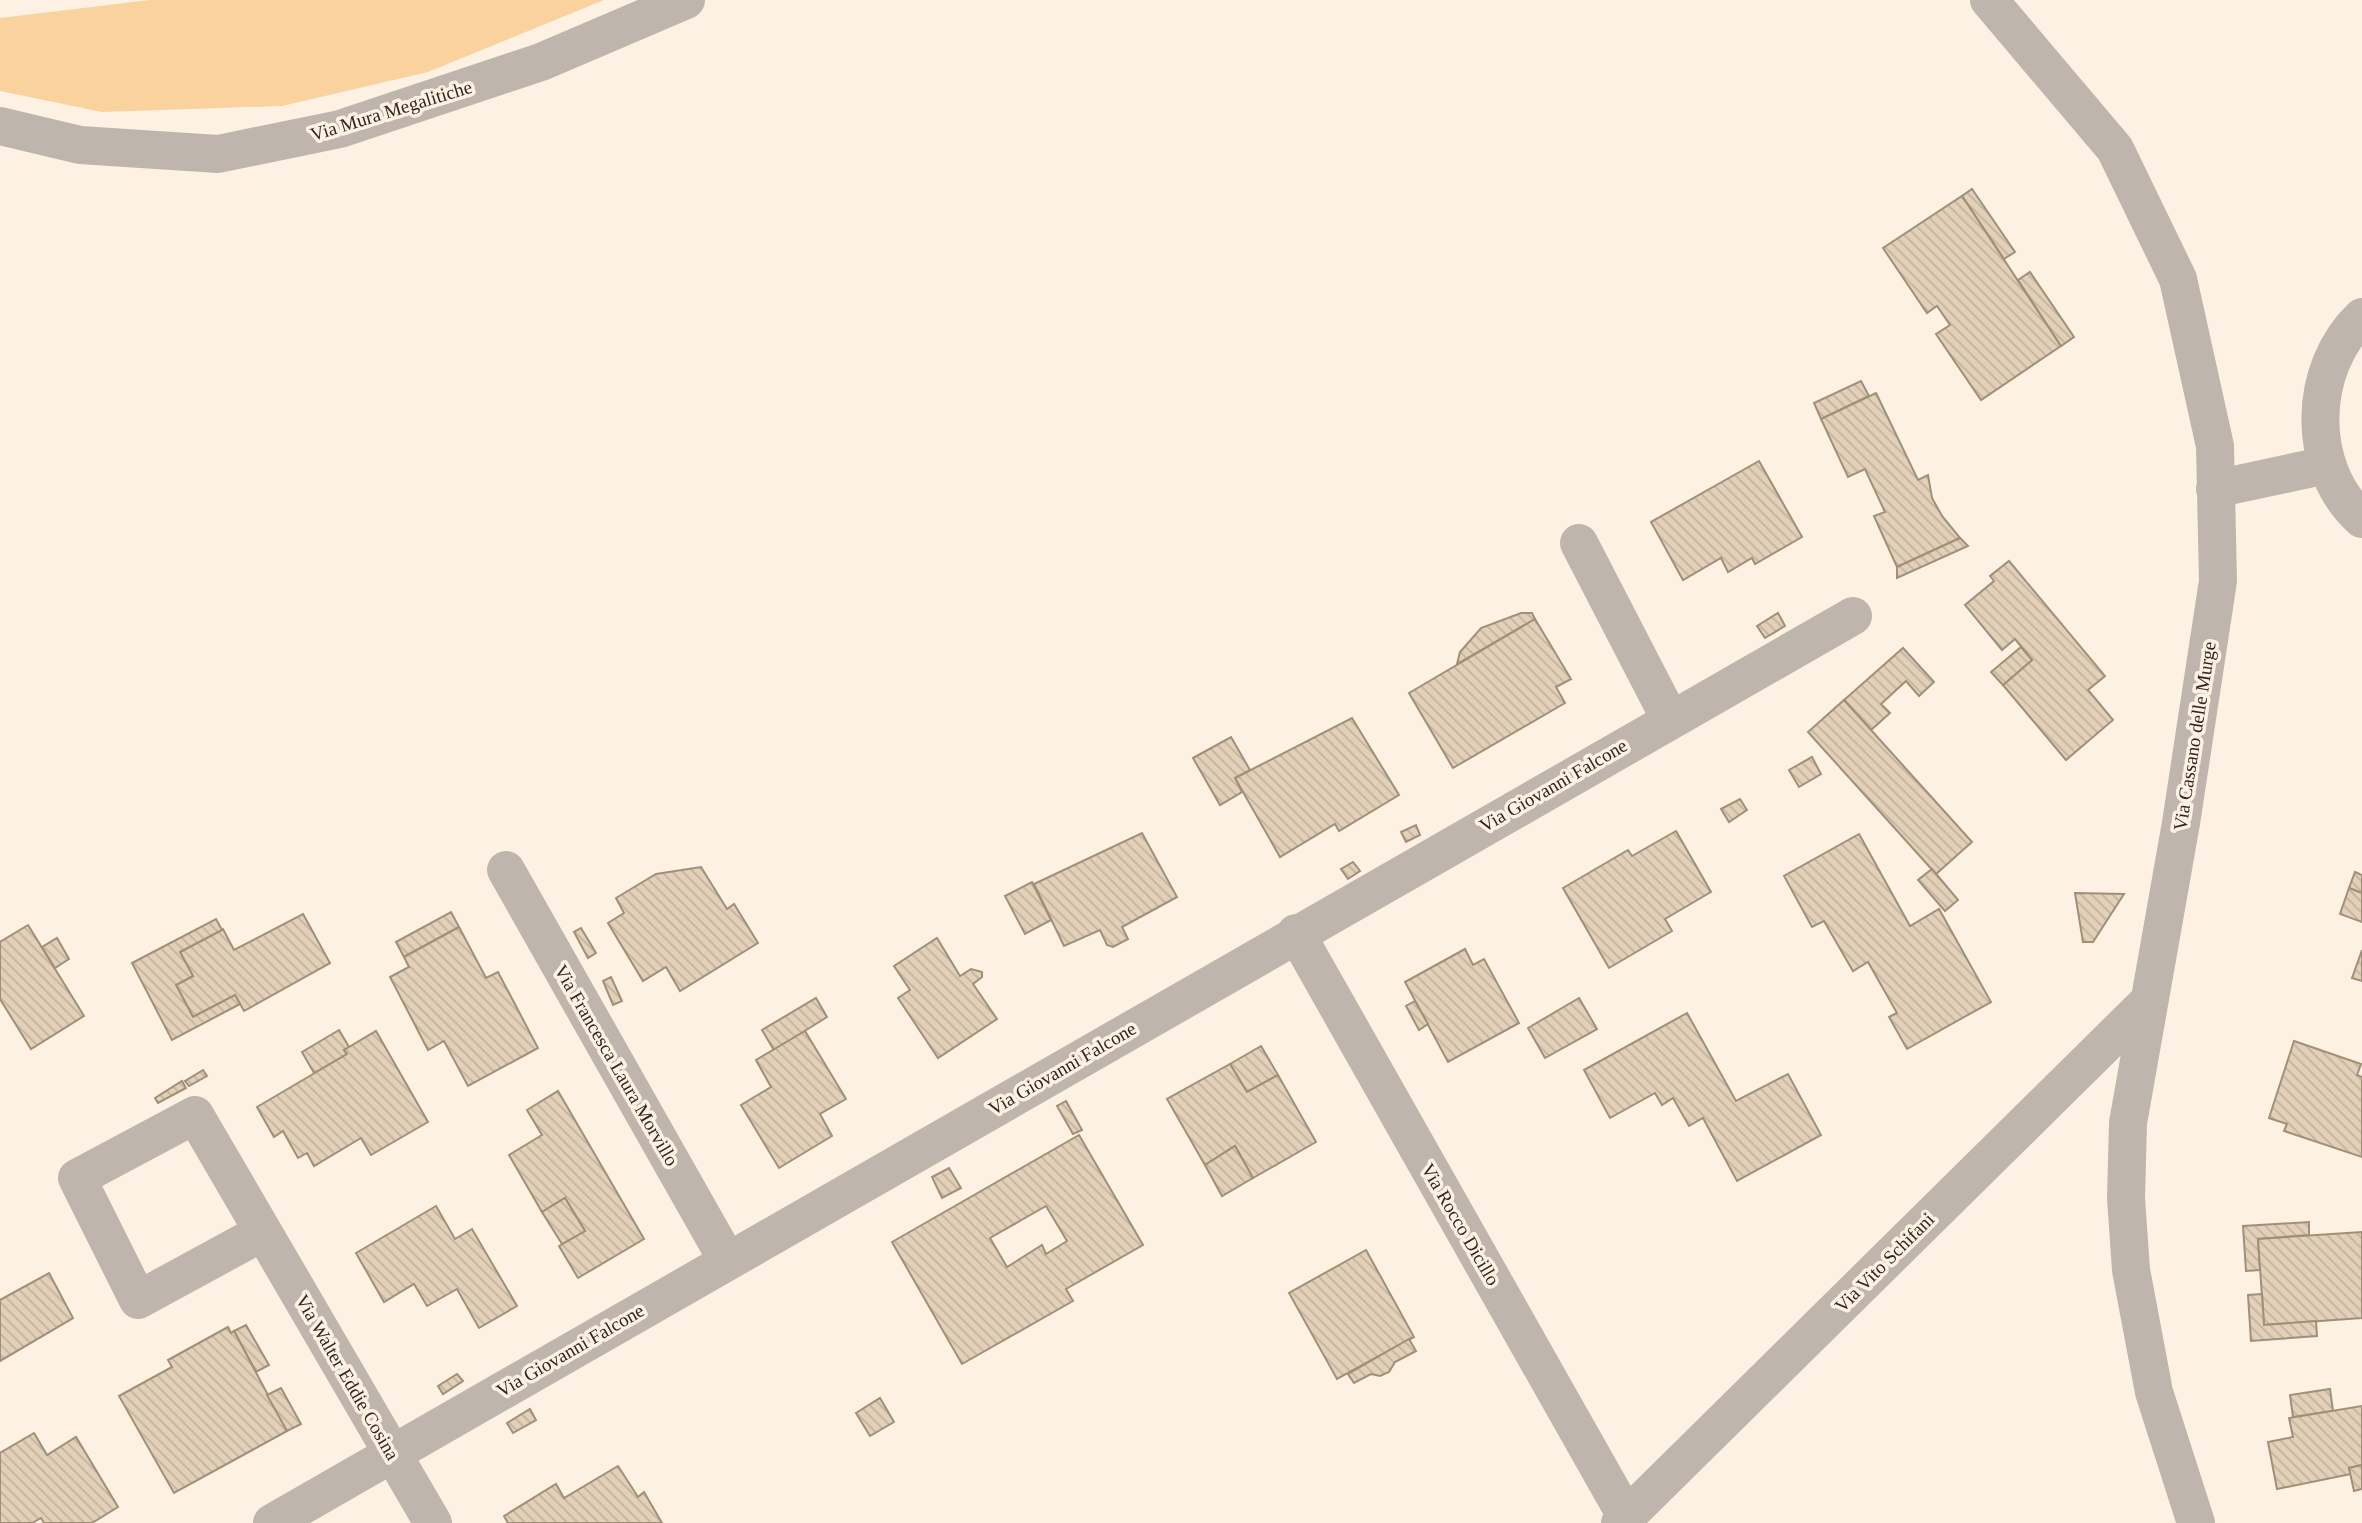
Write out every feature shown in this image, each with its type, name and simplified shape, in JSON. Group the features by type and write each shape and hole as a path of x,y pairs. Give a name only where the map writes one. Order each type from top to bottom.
{"street":[{"name":"Via Mura Megalitiche","path":"0,125 80,145 218,154 340,129 541,62 686,0"},
{"name":"Via Cassano delle Murge","path":"1989,0 2115,149 2178,279 2215,446 2218,581 2181,823 2128,1124 2126,1198 2131,1270 2154,1392 2196,1523"},
{"path":"2362,317 2349,329 2327,370 2319,416 2327,465 2350,508 2362,519"},
{"path":"2216,489 2327,465"},
{"path":"1579,543 1670,719"},
{"name":"Via Giovanni Falcone","path":"272,1523 1296,933 1853,616"},
{"name":"Via Francesca Laura Morvillo","path":"506,870 727,1260"},
{"name":"Via Rocco Dicillo","path":"1296,933 1623,1519"},
{"name":"Via Vito Schifani","path":"1623,1519 2149,1001"},
{"name":"Via Walter Eddie Cosina","path":"263,1232 138,1300 77,1178 195,1115 433,1523"}],"shaded area":[{"path":"150,0 604,0 428,72 282,106 102,112 0,91 0,18"}],"building":[{"path":"1972,189 2015,252 2004,259 1962,196"},
{"path":"1962,196 2061,346 1981,400 1936,334 1950,325 1937,306 1927,313 1883,248"},
{"path":"2030,272 2074,337 2061,346 2018,280"},
{"path":"1861,381 1869,396 1821,419 1814,403"},
{"path":"1876,393 1918,480 1928,475 1932,498 1942,516 1960,538 1897,567 1874,516 1885,512 1865,469 1848,477 1821,419"},
{"path":"1759,461 1802,537 1755,564 1752,558 1728,572 1721,558 1683,580 1651,522"},
{"path":"1960,538 1968,546 1897,578 1897,567"},
{"path":"2009,561 2105,676 2088,690 2113,720 2066,760 2003,685 2032,660 2015,639 2002,650 1965,605 1994,581 1990,576"},
{"path":"1521,613 1532,613 1535,619 1457,664 1460,652 1481,628"},
{"path":"1778,613 1785,626 1765,638 1757,626"},
{"path":"1535,619 1571,679 1556,687 1565,703 1453,768 1409,693"},
{"path":"2021,647 2032,660 2003,685 1991,672"},
{"path":"1903,648 1934,682 1919,696 1906,681 1881,704 1890,713 1871,730 1844,700"},
{"path":"1844,700 1972,842 1936,874 1808,732"},
{"path":"1352,718 1399,795 1339,831 1335,824 1280,857 1235,778"},
{"path":"1231,737 1250,770 1235,778 1242,792 1220,805 1193,758"},
{"path":"1812,757 1821,774 1799,787 1789,770"},
{"path":"1740,799 1747,810 1729,822 1721,809"},
{"path":"1416,825 1420,835 1406,842 1401,832"},
{"path":"1676,831 1711,892 1665,919 1672,931 1609,968 1563,888 1628,850 1632,856"},
{"path":"1142,833 1177,897 1122,927 1128,939 1113,947 1107,945 1100,930 1064,946 1034,884"},
{"path":"1859,834 1910,926 1939,909 1991,1002 1907,1049 1889,1017 1897,1013 1868,962 1853,971 1824,921 1812,927 1784,876"},
{"path":"1353,862 1360,871 1348,879 1341,869"},
{"path":"701,867 727,909 734,904 758,943 680,991 666,967 643,981 608,923 624,913 616,898 656,874"},
{"path":"1932,869 1958,900 1945,911 1918,880"},
{"path":"2355,872 2362,875 2362,893 2349,888"},
{"path":"1032,882 1051,920 1025,934 1005,896"},
{"path":"2349,888 2362,893 2362,922 2340,914"},
{"path":"2075,893 2124,894 2093,942 2083,942"},
{"path":"451,912 459,927 404,957 396,942"},
{"path":"303,914 330,963 244,1011 235,995 193,1017 176,985 193,976 180,952 223,929 234,950"},
{"path":"216,919 222,930 180,952 193,976 176,985 193,1017 235,995 240,1004 172,1040 132,963"},
{"path":"28,925 84,1016 31,1049 0,999 0,942"},
{"path":"459,927 486,978 498,972 538,1048 468,1086 444,1041 428,1050 390,977 409,967 404,957"},
{"path":"581,928 596,953 588,958 574,932"},
{"path":"57,938 69,959 55,968 42,947"},
{"path":"937,938 960,976 971,969 982,972 982,977 973,984 997,1019 938,1058 898,998 910,990 894,966"},
{"path":"1465,949 1473,965 1484,959 1519,1023 1448,1062 1405,982"},
{"path":"2362,950 2362,981 2352,978"},
{"path":"611,977 622,1001 613,1005 603,981"},
{"path":"816,998 827,1017 774,1050 762,1030"},
{"path":"1579,998 1597,1029 1545,1058 1528,1028"},
{"path":"1415,1001 1428,1024 1419,1030 1406,1006"},
{"path":"1687,1013 1736,1101 1788,1074 1821,1135 1737,1181 1703,1118 1689,1126 1673,1098 1662,1105 1655,1093 1610,1118 1584,1070"},
{"path":"339,1030 349,1047 344,1050 347,1054 314,1073 302,1052"},
{"path":"376,1031 428,1122 371,1155 361,1138 314,1166 307,1153 298,1158 283,1131 274,1137 257,1107 347,1054 344,1050"},
{"path":"805,1031 846,1099 820,1114 832,1136 779,1168 741,1105 771,1087 756,1060"},
{"path":"2294,1041 2361,1064 2357,1075 2362,1077 2362,1157 2284,1131 2287,1124 2269,1118"},
{"path":"1261,1046 1278,1075 1247,1092 1230,1064"},
{"path":"1230,1064 1247,1092 1278,1075 1316,1142 1253,1178 1235,1146 1205,1165 1167,1099"},
{"path":"203,1070 207,1076 189,1086 185,1081"},
{"path":"182,1081 186,1088 158,1103 155,1098"},
{"path":"558,1091 644,1239 578,1278 559,1246 585,1231 565,1198 542,1212 509,1155 542,1135 527,1110"},
{"path":"1066,1101 1082,1130 1073,1134 1057,1106"},
{"path":"1079,1135 1143,1245 1066,1289 1073,1301 962,1364 892,1242","holes":["1046,1206 1067,1241 1046,1254 1042,1245 1007,1267 990,1238"]},
{"path":"1235,1146 1253,1178 1222,1196 1205,1165"},
{"path":"949,1168 961,1188 942,1198 932,1177"},
{"path":"565,1198 585,1231 562,1244 542,1212"},
{"path":"436,1206 455,1239 472,1229 517,1306 479,1328 457,1289 427,1306 414,1284 384,1302 356,1253"},
{"path":"2309,1222 2309,1235 2258,1239 2260,1270 2246,1271 2243,1226"},
{"path":"2362,1232 2362,1318 2264,1325 2258,1239"},
{"path":"1366,1250 1414,1337 1337,1379 1289,1293"},
{"path":"49,1273 73,1318 0,1361 0,1300"},
{"path":"2262,1294 2264,1325 2316,1321 2317,1336 2251,1341 2248,1295"},
{"path":"246,1325 269,1365 256,1372 234,1331"},
{"path":"228,1327 231,1333 234,1331 287,1431 174,1493 119,1396 172,1367 168,1360"},
{"path":"1409,1339 1416,1351 1395,1362 1389,1372 1380,1376 1371,1374 1354,1383 1348,1374"},
{"path":"457,1374 463,1381 443,1394 438,1386"},
{"path":"281,1388 301,1424 287,1431 267,1395"},
{"path":"2330,1389 2333,1411 2293,1417 2290,1395"},
{"path":"880,1398 894,1422 870,1436 856,1413"},
{"path":"2362,1406 2362,1465 2349,1468 2351,1474 2277,1489 2268,1442 2293,1437 2289,1418"},
{"path":"530,1409 536,1420 513,1433 507,1423"},
{"path":"34,1433 47,1455 76,1437 118,1507 92,1523 44,1523 41,1518 32,1523 0,1523 0,1453"},
{"path":"2362,1465 2362,1489 2354,1491 2349,1468"},
{"path":"618,1466 638,1497 644,1492 662,1523 508,1523 504,1516 556,1484 564,1498"}]}
